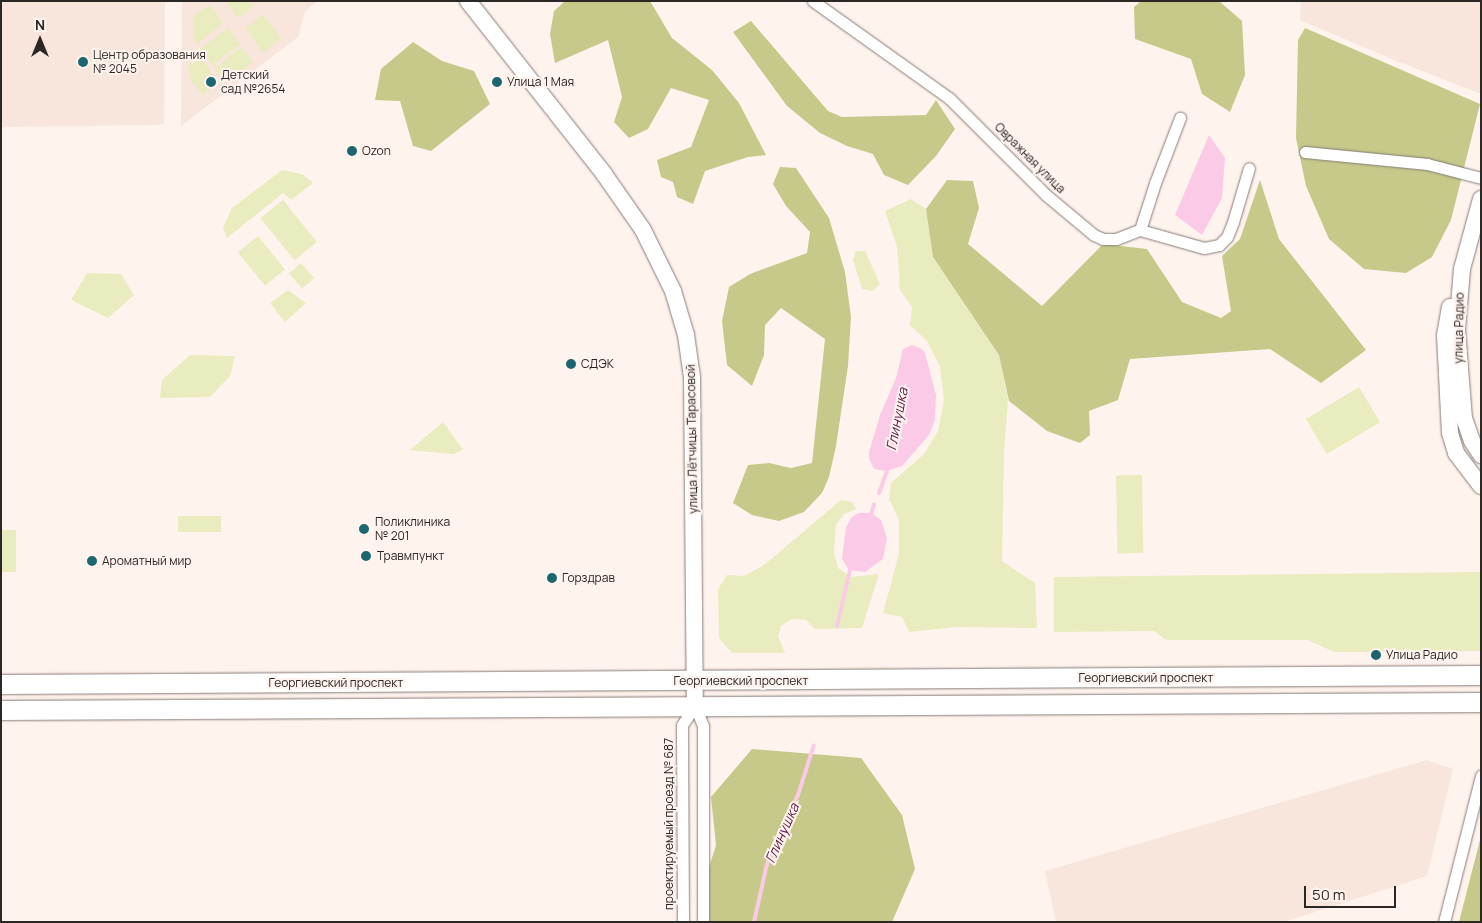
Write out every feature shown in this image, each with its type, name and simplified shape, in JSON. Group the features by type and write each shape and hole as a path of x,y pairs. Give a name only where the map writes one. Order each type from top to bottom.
{"main road":[{"name":"улица Лётчицы Тарасовой","path":"468,1 604,174 643,230 674,291 686,335 692,377 695,706"},
{"name":"улица Радио","path":"1481,199 1462,269 1457,330 1462,403 1467,430 1481,456"},
{"path":"1462,269 1445,335 1445,374 1450,432 1456,453 1481,486"},
{"name":"Георгиевский проспект","path":"1,684 1481,675"},
{"name":"Георгиевский проспект","path":"1,710 1481,702"}],"street":[{"name":"Овражная улица","path":"813,1 963,110 1046,195 1094,235 1110,240 1140,230"},
{"path":"1180,118 1155,182 1140,230 1204,248 1219,245 1227,237 1234,222 1249,168"},
{"path":"1305,152 1428,164 1481,178"},
{"path":"695,706 703,726 703,922"},
{"name":"проектируемый проезд № 687","path":"683,922 682,725 695,706"},
{"path":"1444,922 1481,776"}],"shaded area":[{"name":"Центр образования № 2045","path":"1,1 165,1 164,123 157,125 1,127"},
{"name":"Детский сад №2654","path":"182,1 318,1 305,12 298,37 181,126"},
{"path":"1301,1 1481,1 1481,94 1300,20"},
{"path":"1427,760 1453,769 1427,876 1284,922 1056,922 1045,871"}],"green space":[{"path":"230,1 251,1 254,6 238,18 227,3"},
{"path":"565,1 650,1 672,38 712,70 739,103 766,155 748,157 705,171 693,204 677,197 673,182 661,177 657,160 691,147 709,100 671,88 648,129 629,138 614,122 622,97 608,40 555,63 550,34 554,11"},
{"path":"1141,1 1219,1 1242,21 1245,75 1230,112 1202,94 1191,59 1135,39 1134,7"},
{"path":"210,5 223,23 197,44 193,36 193,16"},
{"path":"263,15 281,39 263,52 245,28"},
{"path":"751,21 828,111 842,117 926,115 936,100 955,129 936,156 908,185 884,175 873,154 847,146 820,133 787,106 733,32"},
{"path":"228,28 240,44 212,65 200,49"},
{"path":"1305,28 1480,104 1451,220 1432,257 1406,273 1364,269 1329,239 1306,186 1296,138 1298,40"},
{"path":"413,42 442,61 474,71 490,104 431,151 413,146 400,101 375,100 381,69"},
{"path":"241,47 253,62 227,83 215,68"},
{"path":"200,57 218,82 202,95 191,80 188,65"},
{"path":"780,167 796,168 829,218 845,272 851,317 848,366 836,446 829,477 822,493 804,512 779,521 752,515 733,503 748,465 769,463 791,468 812,463 825,339 781,308 765,325 764,355 752,386 727,365 722,321 729,287 750,274 807,253 810,232 786,206 773,184"},
{"path":"282,170 302,174 313,183 291,200 283,193 227,238 223,228 232,208"},
{"path":"947,180 973,181 979,208 968,244 1042,306 1103,244 1147,249 1182,302 1221,318 1231,311 1222,256 1240,239 1260,180 1279,239 1366,350 1321,383 1270,349 1130,359 1118,400 1089,411 1090,435 1080,443 1047,431 1009,401 999,355 933,257 926,209"},
{"path":"911,199 926,209 933,257 999,355 1008,399 1004,454 1002,561 1035,583 1037,628 957,627 909,632 902,617 883,613 899,554 899,520 889,499 891,483 924,454 938,431 944,400 940,367 927,341 910,325 912,307 900,290 897,247 885,211"},
{"path":"283,200 317,242 294,260 260,218"},
{"path":"258,236 285,269 265,286 238,252"},
{"path":"856,251 865,251 880,284 872,291 862,289 853,260"},
{"path":"301,263 314,278 302,289 289,273"},
{"path":"87,273 121,274 134,295 108,318 71,300"},
{"path":"288,290 306,303 285,322 270,303"},
{"path":"190,355 235,356 230,376 210,397 160,398 162,380"},
{"path":"1359,387 1380,422 1327,454 1306,419"},
{"path":"443,422 463,450 453,454 410,450"},
{"path":"1116,475 1142,475 1143,553 1117,553"},
{"path":"841,500 852,502 856,509 844,514 836,525 834,553 838,568 851,577 879,574 862,628 815,629 806,620 792,619 781,626 778,636 785,653 732,653 719,638 718,589 727,575 744,576 764,565"},
{"path":"178,516 221,516 221,532 178,532"},
{"path":"1,530 16,530 16,572 1,572"},
{"path":"1481,572 1481,651 1334,652 1308,640 1166,640 1154,631 1054,632 1054,577"},
{"path":"752,749 861,758 902,815 915,869 892,922 707,922 706,877 716,845 711,797"},
{"path":"1481,836 1481,922 1459,922"}],"water":[{"path":"1209,135 1225,158 1222,198 1202,235 1175,215"},
{"path":"912,345 922,349 925,353 936,395 935,420 929,435 902,466 887,471 874,469 869,458 869,452 880,415 896,378 903,349"},
{"path":"859,513 871,513 881,520 887,538 883,559 865,572 849,570 842,559 846,527 852,517"}],"waterway":[{"name":"Глинушка","path":"879,493 888,468"},
{"name":"Глинушка","path":"870,517 874,505"},
{"name":"Глинушка","path":"837,626 851,566"},
{"name":"Глинушка","path":"754,922 767,864 798,795 814,745"}],"place":[{"name":"Центр образования № 2045","path":"83,62"},
{"name":"Детский сад №2654","path":"211,82"},
{"name":"Улица 1 Мая","path":"497,82"},
{"name":"Ozon","path":"352,151"},
{"name":"СДЭК","path":"571,364"},
{"name":"Поликлиника № 201","path":"364,529"},
{"name":"Травмпункт","path":"366,556"},
{"name":"Ароматный мир","path":"92,561"},
{"name":"Горздрав","path":"552,578"},
{"name":"Улица Радио","path":"1376,655"}]}
